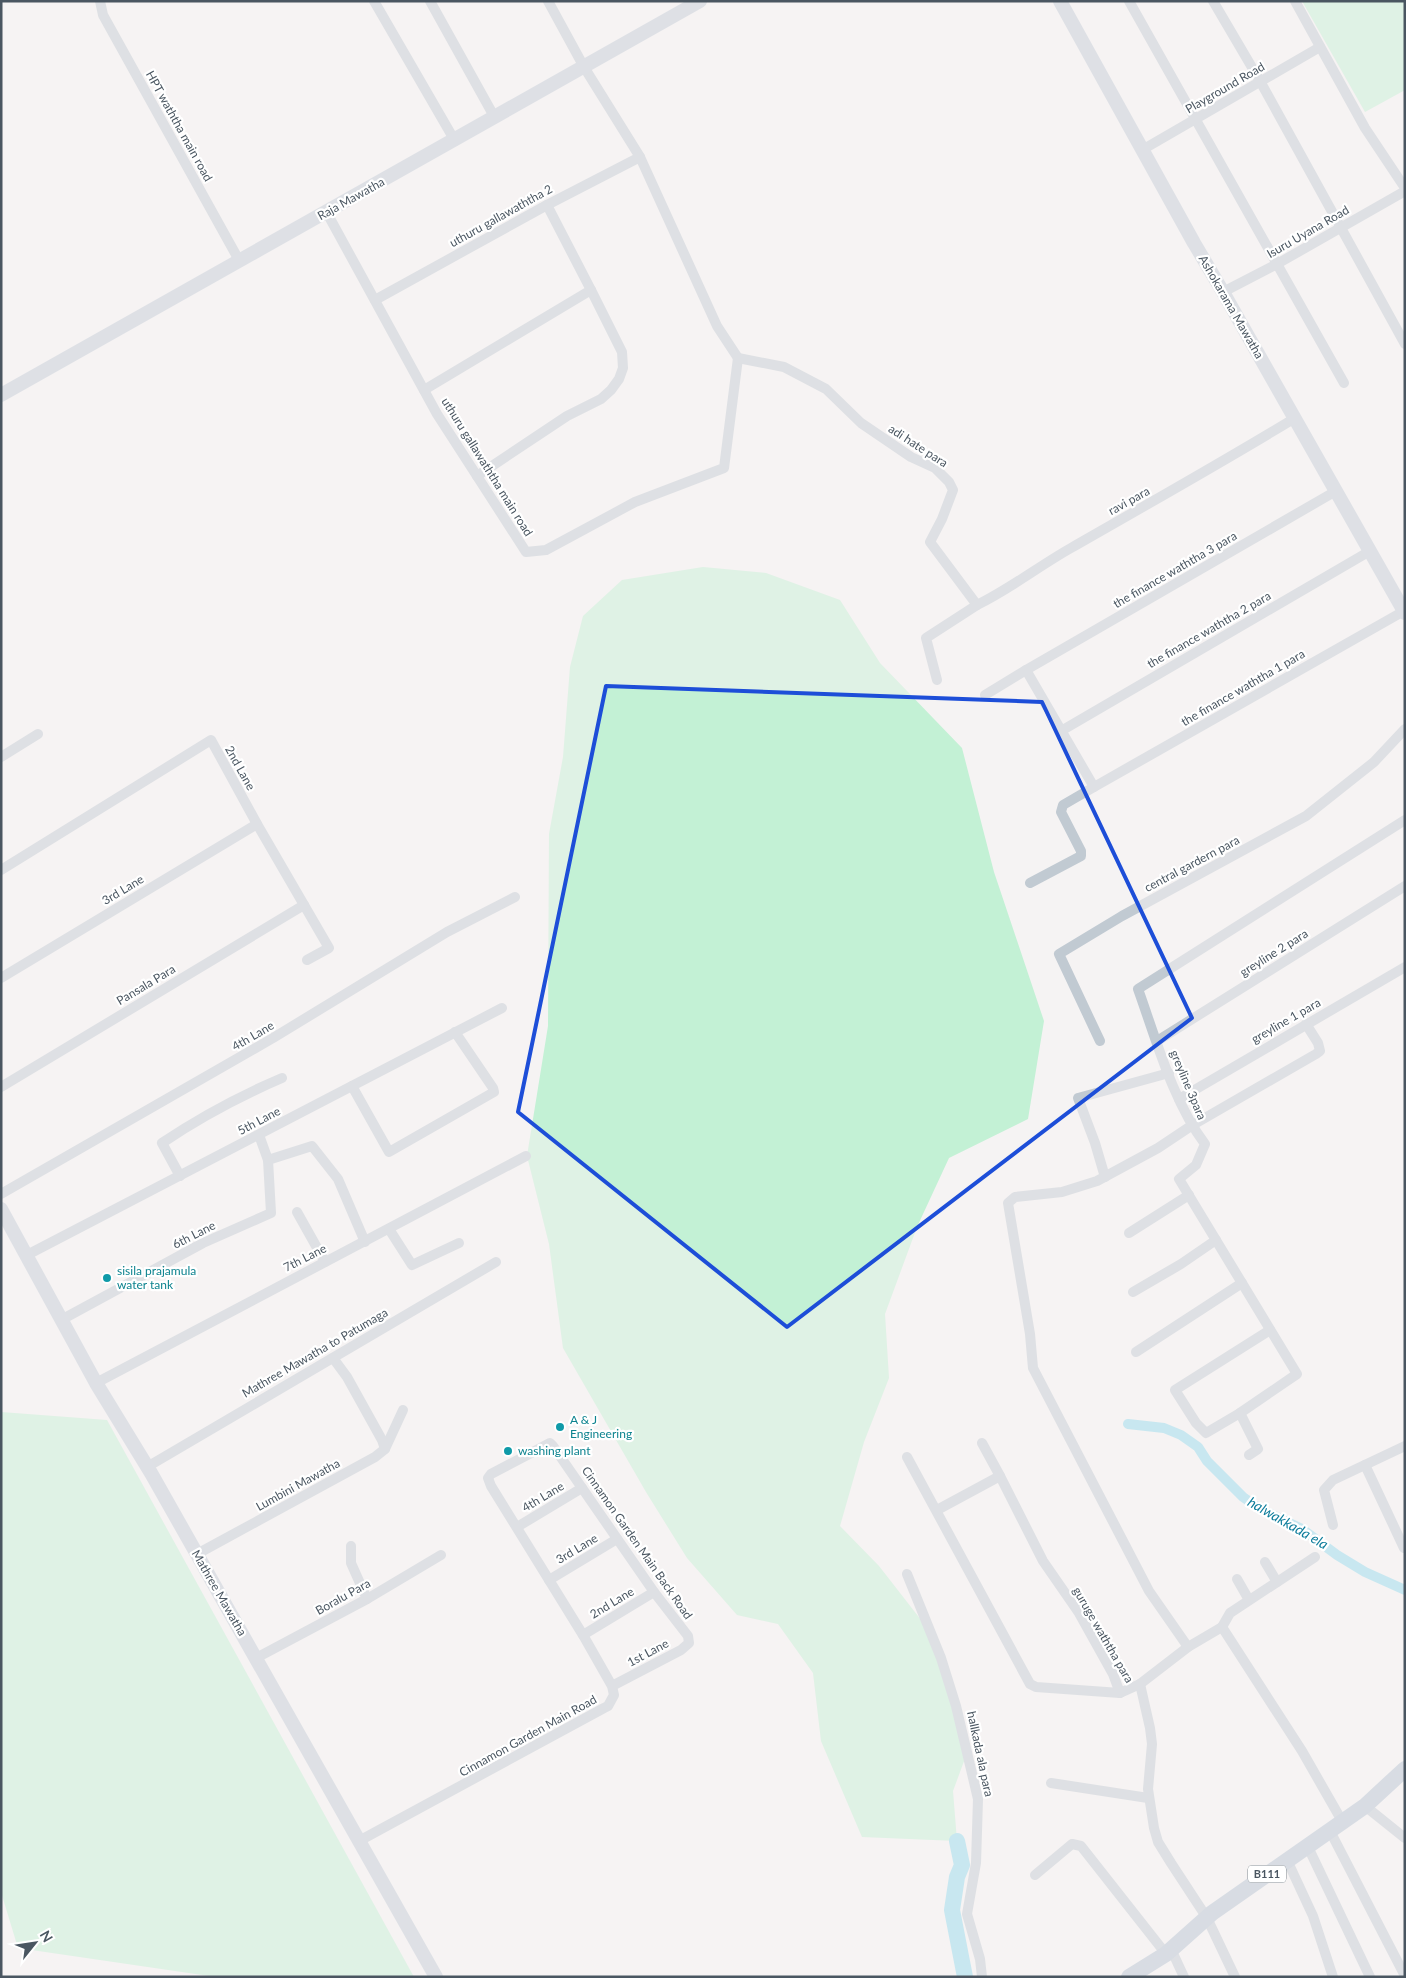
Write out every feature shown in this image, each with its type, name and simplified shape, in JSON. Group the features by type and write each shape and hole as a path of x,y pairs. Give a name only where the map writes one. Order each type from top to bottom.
{"main road":[{"name":"B111","path":"1129,1977 1168,1952 1207,1918 1365,1806 1405,1769"}],"street":[{"name":"HPT waththa main road","path":"100,1 103,15 240,262"},
{"path":"374,1 455,141"},
{"path":"430,1 495,118"},
{"path":"548,1 584,67 640,157 717,326 738,358"},
{"name":"Raja Mawatha","path":"1,395 455,141 700,1"},
{"name":"Ashokarama Mawatha","path":"1060,1 1142,150 1404,612"},
{"path":"1129,1 1344,383"},
{"path":"1213,1 1260,81 1405,344"},
{"path":"1295,1 1365,128 1405,190"},
{"name":"Playground Road","path":"1142,150 1320,47"},
{"name":"uthuru gallawaththa 2","path":"375,300 547,205 640,157"},
{"name":"Isuru Uyana Road","path":"1223,292 1277,264 1405,190"},
{"path":"477,476 567,416 596,402 616,385 623,368 622,355 547,205"},
{"name":"uthuru gallawaththa main road","path":"327,213 437,414 526,552 546,550 635,502 724,468 738,358"},
{"path":"424,390 591,290"},
{"name":"adi hate para","path":"738,358 784,367 826,388 861,423 911,456 935,468 949,482 953,490 942,519 930,542 976,605"},
{"name":"ravi para","path":"976,605 1000,593 1068,550 1194,479 1295,418"},
{"name":"the finance waththa 3 para","path":"984,695 1336,491"},
{"name":"the finance waththa 2 para","path":"1061,731 1370,551"},
{"path":"937,680 926,638 976,605"},
{"name":"the finance waththa 1 para","path":"1030,883 1081,856 1081,850 1061,812 1063,805 1404,612"},
{"path":"1026,670 1094,787"},
{"name":"central gardern para","path":"1100,1041 1059,954 1122,916 1306,816 1374,762 1405,730"},
{"path":"1,757 38,734"},
{"name":"2nd Lane","path":"1,870 211,740 329,948 307,960"},
{"name":"greyline 3para","path":"1240,1413 1296,1374 1179,1179 1196,1165 1204,1144 1191,1126 1179,1098 1138,989 1405,820"},
{"name":"3rd Lane","path":"1,978 257,824"},
{"name":"greyline 2 para","path":"1157,1041 1405,886"},
{"name":"4th Lane","path":"1,1194 274,1038 447,932 515,897"},
{"name":"Pansala Para","path":"1,1087 304,904"},
{"name":"greyline 1 para","path":"1179,1098 1405,966"},
{"name":"5th Lane","path":"28,1256 502,1008"},
{"path":"1188,1647 1149,1591 1033,1368 1030,1334 1008,1203 1015,1197 1062,1192 1105,1177 1158,1148 1191,1126 1320,1051 1318,1043 1306,1024"},
{"path":"352,1086 388,1152 494,1092 455,1032"},
{"path":"1105,1177 1095,1143 1078,1098 1169,1073"},
{"path":"180,1176 162,1143 234,1101 282,1078"},
{"name":"6th Lane","path":"61,1320 203,1243 271,1213 268,1160 259,1135"},
{"path":"268,1160 312,1146 338,1179 365,1242"},
{"name":"7th Lane","path":"96,1383 526,1156"},
{"path":"1129,1233 1189,1195"},
{"name":"Mathree Mawatha","path":"1,1209 96,1383 197,1554 436,1977"},
{"path":"297,1212 325,1262"},
{"path":"389,1229 412,1265 459,1243"},
{"path":"1133,1292 1181,1264 1216,1240"},
{"name":"Mathree Mawatha to Patumaga","path":"147,1467 496,1262"},
{"path":"1136,1352 1242,1283"},
{"path":"1249,1455 1258,1449 1240,1413 1206,1433 1196,1423 1175,1390 1270,1330"},
{"path":"333,1358 373,1423 385,1449"},
{"path":"385,1449 403,1410"},
{"name":"Cinnamon Garden Main Back Road","path":"517,1527 488,1478 491,1474 550,1443 554,1446 654,1592 688,1636"},
{"name":"guruge waththa para","path":"982,1443 1043,1561 1079,1613 1113,1674 1120,1693 1140,1684 1188,1647 1222,1627"},
{"path":"1333,1525 1324,1490 1333,1480 1405,1446"},
{"name":"Lumbini Mawatha","path":"197,1554 376,1457 385,1449"},
{"path":"907,1457 1030,1684 1036,1687 1120,1693"},
{"path":"1365,1465 1404,1548"},
{"path":"937,1510 1000,1476"},
{"name":"4th Lane","path":"517,1527 582,1488"},
{"path":"517,1527 612,1686"},
{"name":"3rd Lane","path":"549,1580 617,1539"},
{"path":"351,1546 352,1563 368,1599"},
{"name":"Boralu Para","path":"256,1658 368,1599 441,1555"},
{"path":"1315,1557 1230,1613 1222,1627 1302,1751 1405,1976"},
{"path":"1265,1562 1277,1582"},
{"name":"hallkada ala para","path":"907,1574 928,1622 944,1666 956,1706 978,1800 976,1864 967,1914 980,1959 982,1977"},
{"path":"1236,1579 1250,1600"},
{"name":"2nd Lane","path":"583,1635 654,1592"},
{"name":"1st Lane","path":"612,1686 681,1650 689,1642 688,1636"},
{"path":"1140,1684 1152,1744 1148,1798 1158,1842 1207,1918 1235,1977"},
{"name":"Cinnamon Garden Main Road","path":"360,1841 608,1706 614,1695 612,1686"},
{"path":"1051,1784 1148,1798"},
{"path":"1365,1806 1405,1838"},
{"path":"1035,1875 1072,1844 1081,1846 1168,1952 1184,1977"},
{"path":"1308,1847 1370,1977"},
{"path":"1287,1860 1312,1916 1333,1977"}],"highlighted area":[{"path":"606,686 1042,702 1192,1018 787,1327 518,1112"}],"green space":[{"path":"1302,1 1405,1 1405,90 1365,112"},
{"path":"703,567 766,573 840,600 880,663 962,748 994,872 1044,1021 1028,1119 949,1158 917,1227 885,1314 889,1378 864,1442 840,1526 879,1566 932,1634 967,1753 953,1791 957,1841 862,1837 821,1741 813,1673 778,1624 737,1615 687,1558 646,1492 563,1348 549,1244 527,1156 548,1026 549,834 563,757 570,667 583,616 622,580"},
{"path":"1,1412 107,1420 414,1977 216,1977 18,1948 1,1892"}],"waterway":[{"name":"halwakkada ela","path":"1128,1424 1164,1428 1181,1435 1198,1447 1207,1461 1243,1497 1260,1509 1302,1529 1337,1555 1365,1572 1405,1590"},
{"path":"957,1841 962,1865 957,1877 952,1910 965,1977"}],"place":[{"name":"sisila prajamula water tank","path":"107,1278"},
{"name":"A & J Engineering","path":"560,1427"},
{"name":"washing plant","path":"508,1451"}]}
